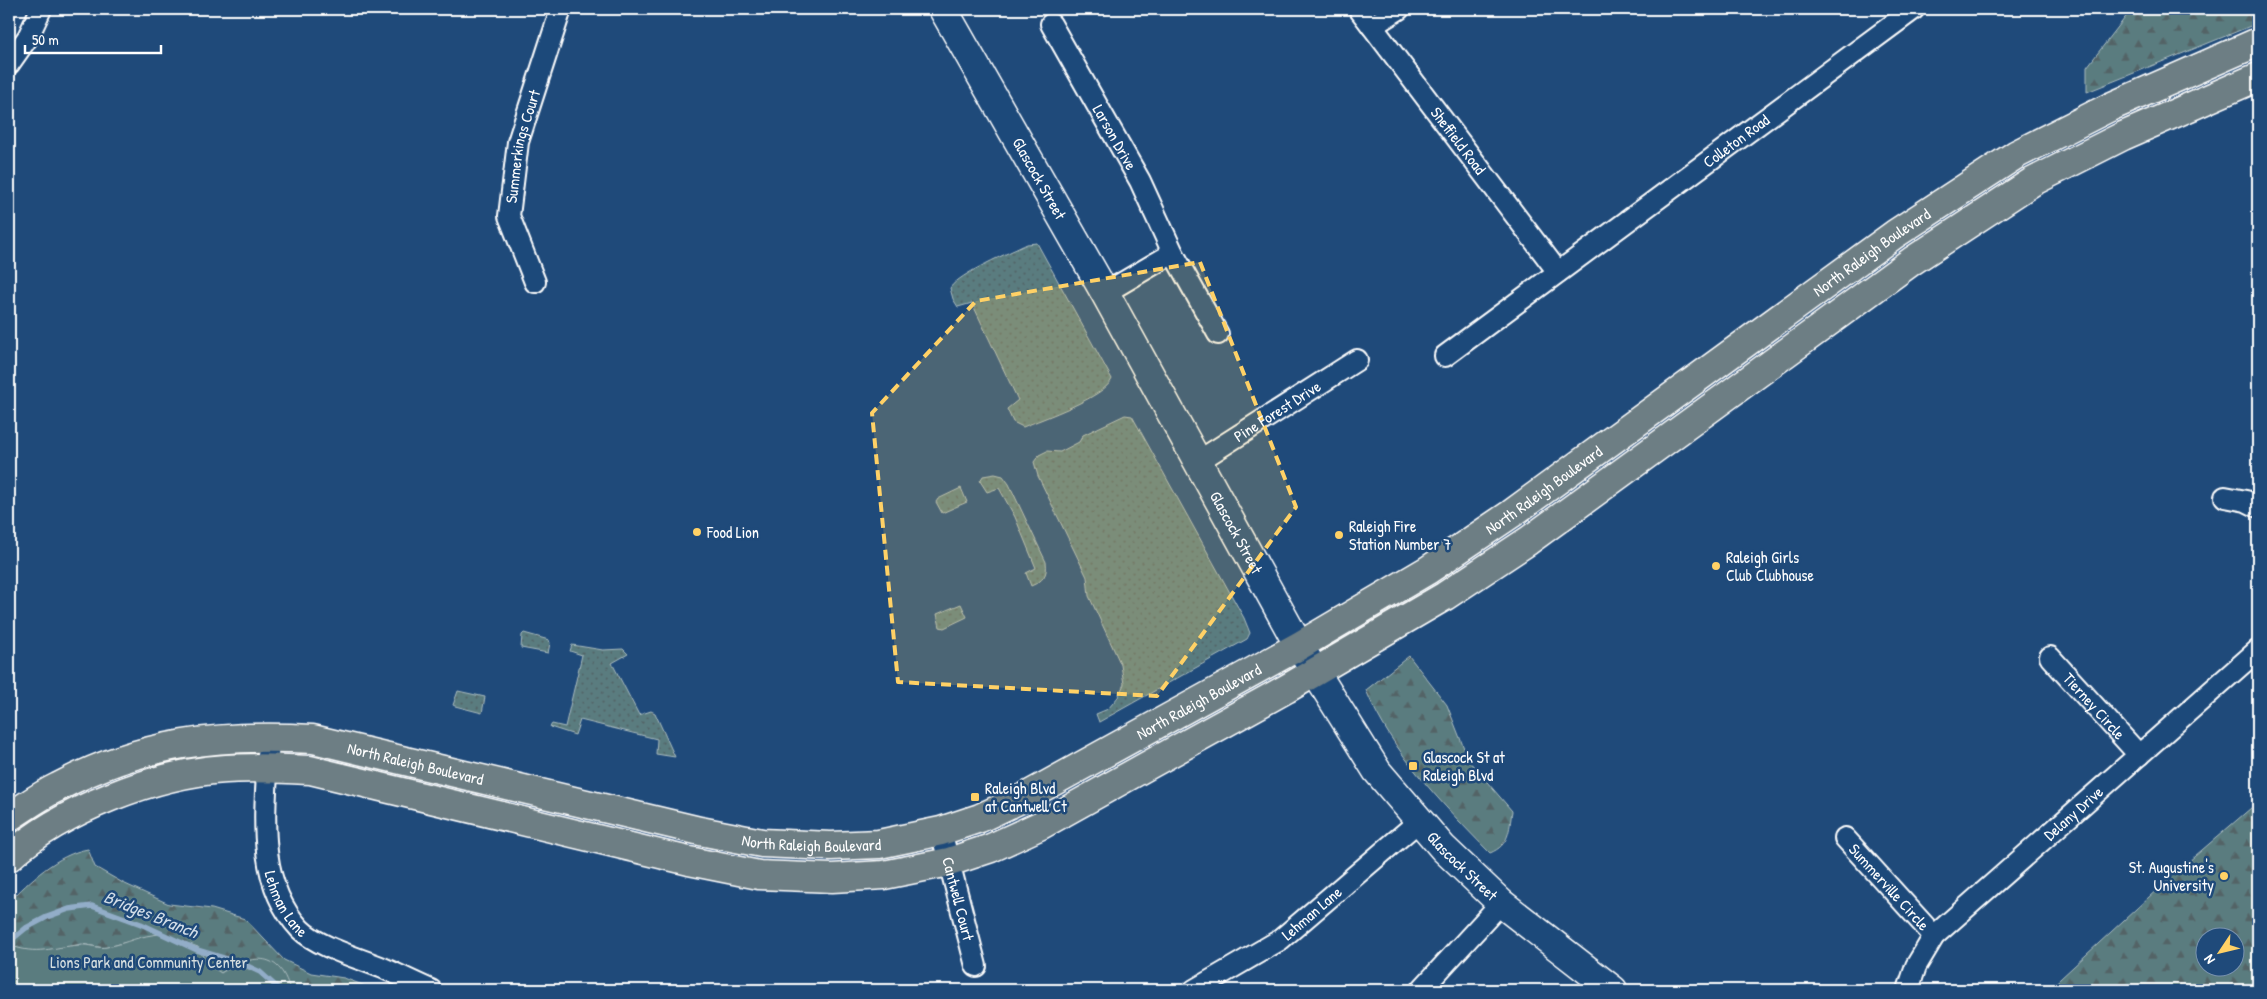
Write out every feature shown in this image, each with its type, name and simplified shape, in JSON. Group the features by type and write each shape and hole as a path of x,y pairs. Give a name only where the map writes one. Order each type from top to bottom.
{"main road":[{"name":"North Raleigh Boulevard","path":"9,817 57,787 99,768 142,752 178,743 222,738 269,736 313,739 700,831 762,843 831,846 879,844 940,831 980,818 1027,796 1300,646 1428,570 1511,514 1895,234 2017,154 2110,107 2258,42"},
{"name":"North Raleigh Boulevard","path":"12,847 71,815 110,797 152,783 184,774 225,769 268,769 310,770 689,861 759,875 832,878 884,875 948,862 991,848 1041,825 1315,672 1444,596 1528,541 1912,260 2032,182 2123,136 2258,77"}],"street":[{"path":"9,64 28,37 41,9"},
{"name":"Summerkings Court","path":"536,282 509,216 518,142 561,9"},
{"name":"Glascock Street","path":"943,9 1104,293 1300,646 1377,772 1418,821 1501,903 1613,990"},
{"name":"Sheffield Road","path":"1359,9 1558,272"},
{"path":"1372,26 1399,9"},
{"name":"Colleton Road","path":"1445,356 1904,11"},
{"name":"Larson Drive","path":"1051,24 1140,181 1173,253 1218,334"},
{"path":"1104,293 1173,253"},
{"name":"Pine Forest Drive","path":"1197,462 1357,360"},
{"path":"2225,498 2246,501 2258,507"},
{"name":"Delany Drive","path":"1908,990 1916,966 1934,936 2258,650"},
{"name":"Tierney Circle","path":"2050,657 2139,755"},
{"name":"Lehman Lane","path":"269,736 265,833 269,869 282,902 301,930 319,942 431,990"},
{"name":"Lehman Lane","path":"1194,990 1280,940 1418,821"},
{"name":"Cantwell Court","path":"940,831 976,966"},
{"name":"Summerville Circle","path":"1845,838 1934,936"},
{"path":"1422,990 1501,903"}],"highlighted area":[{"path":"1200,262 1296,507 1157,696 898,682 872,413 976,301"}],"green space":[{"path":"2134,9 2258,9 2258,23 2087,92 2087,67 2128,14"},
{"path":"1037,243 1112,379 1107,386 1086,400 1023,427 1013,422 1007,409 1018,400 972,303 958,307 953,299 950,288 964,276 986,264 1027,244"},
{"path":"1125,415 1132,416 1244,618 1250,633 1247,639 1099,722 1096,714 1108,709 1118,697 1124,684 1121,665 1089,596 1087,577 1038,476 1034,462 1039,455 1047,451 1060,452 1079,442 1083,435"},
{"path":"995,474 1003,476 1009,484 1046,562 1044,577 1031,586 1026,573 1036,568 1015,517 999,488 987,492 980,481 983,476"},
{"path":"961,488 967,502 942,513 936,502 938,499"},
{"path":"961,604 967,617 944,628 940,627 937,614"},
{"path":"524,633 549,640 548,653 521,648 522,635"},
{"path":"572,645 603,650 623,649 628,654 612,663 639,715 651,711 655,713 675,757 656,754 657,739 580,720 575,735 550,727 552,724 565,727 582,655 570,651"},
{"path":"1409,656 1447,705 1469,761 1512,811 1509,831 1505,841 1497,850 1490,853 1420,777 1389,735 1366,690"},
{"path":"458,691 485,697 482,713 453,705"},
{"name":"St. Augustine's University","path":"2258,802 2258,990 2048,990 2174,874"},
{"path":"88,849 95,867 123,883 169,904 212,909 245,919 284,960 311,973 344,978 376,990 290,990 290,987 235,964 221,973 206,963 197,947 123,943 104,948 82,944 44,951 25,951 9,945 9,902 35,877 55,862 66,856"},
{"name":"Lions Park and Community Center","path":"162,934 198,947 206,963 221,973 242,962 262,959 271,962 279,968 290,990 9,990 9,945 28,950 44,950 80,945 104,947"}],"waterway":[{"name":"Bridges Branch","path":"9,942 26,928 47,917 69,909 92,906 141,924 197,950 243,964 260,972 280,990"}],"place":[{"name":"Food Lion","path":"697,532"},
{"name":"Raleigh Fire Station Number 7","path":"1339,535"},
{"name":"Raleigh Girls Club Clubhouse","path":"1716,566"},
{"name":"Glascock St at Raleigh Blvd","path":"1413,766"},
{"name":"Raleigh Blvd at Cantwell Ct","path":"975,797"},
{"name":"St. Augustine's University","path":"2224,876"}]}
